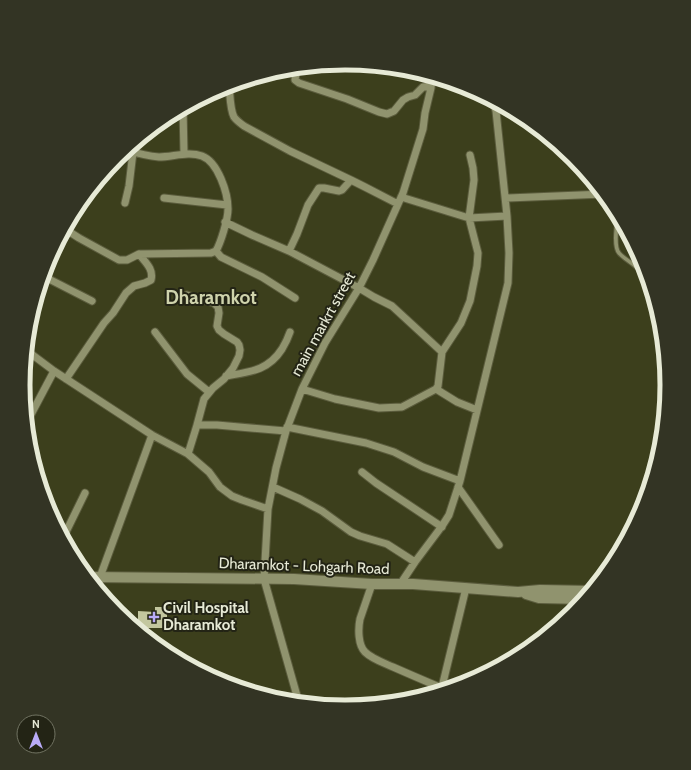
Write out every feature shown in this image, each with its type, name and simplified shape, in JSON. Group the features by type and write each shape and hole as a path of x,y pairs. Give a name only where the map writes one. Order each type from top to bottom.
{"street":[{"path":"296,74 295,80 300,83 387,114 394,111 403,100 415,95 423,87 431,87"},
{"name":"main markrt street","path":"297,697 264,579 268,509 286,429 302,389 325,343 359,288 401,197 423,129 432,81"},
{"path":"230,92 234,116 238,122 244,126 398,204"},
{"path":"401,583 442,527 449,515 459,484 508,283 508,216 495,108"},
{"path":"183,115 184,154"},
{"path":"133,152 160,157 184,154 201,155 209,159 215,166 223,184 228,211 216,251"},
{"path":"125,203 129,186 129,155"},
{"path":"302,389 335,399 379,408 402,407 436,389 438,386 442,352 461,323 470,301 475,280 478,253 468,218 474,180 474,168 470,155"},
{"path":"289,251 308,205 320,188 339,192 351,180"},
{"path":"506,198 597,194"},
{"path":"401,197 468,218 508,216"},
{"path":"164,198 227,205"},
{"path":"225,222 289,251 392,306 442,352"},
{"path":"70,232 119,260 128,260 140,254 211,253 216,251"},
{"path":"216,251 221,257 262,277 295,298"},
{"path":"66,378 126,293 134,286 151,280 151,269 140,254"},
{"path":"49,279 92,301"},
{"path":"187,294 214,303 218,307 219,313 217,326 239,345 240,350 233,368 212,388 204,399 188,454"},
{"path":"155,332 187,374 209,392"},
{"path":"226,376 247,373 260,369 273,360 282,349 290,332"},
{"path":"32,354 54,371 152,435 188,454 209,472 220,487 232,496 268,509"},
{"path":"31,408 54,371"},
{"path":"436,389 456,402 477,410"},
{"path":"197,425 286,429 366,443 394,452 459,484 499,545"},
{"path":"100,577 152,435"},
{"path":"362,472 381,487 442,527"},
{"path":"273,487 316,508 338,521 351,532 387,544 415,562"},
{"path":"66,531 85,493"},
{"name":"Dharamkot - Lohgarh Road","path":"95,577 301,579 372,584 401,583 518,592 540,590 585,591"},
{"path":"372,584 360,619 359,635 361,647 365,652 376,659 436,687"},
{"path":"442,685 466,588"},
{"name":"Dharamkot - Lohgarh Road","path":"518,592 539,598 578,599"}],"lane":[{"path":"617,224 616,248 618,252 636,267"}],"building":[{"path":"155,607 167,607 167,628 144,628 138,623 138,611 155,612"}],"place":[{"name":"Civil Hospital Dharamkot","path":"154,617"}],"district":[{"name":"Dharamkot","path":"211,297"}]}
